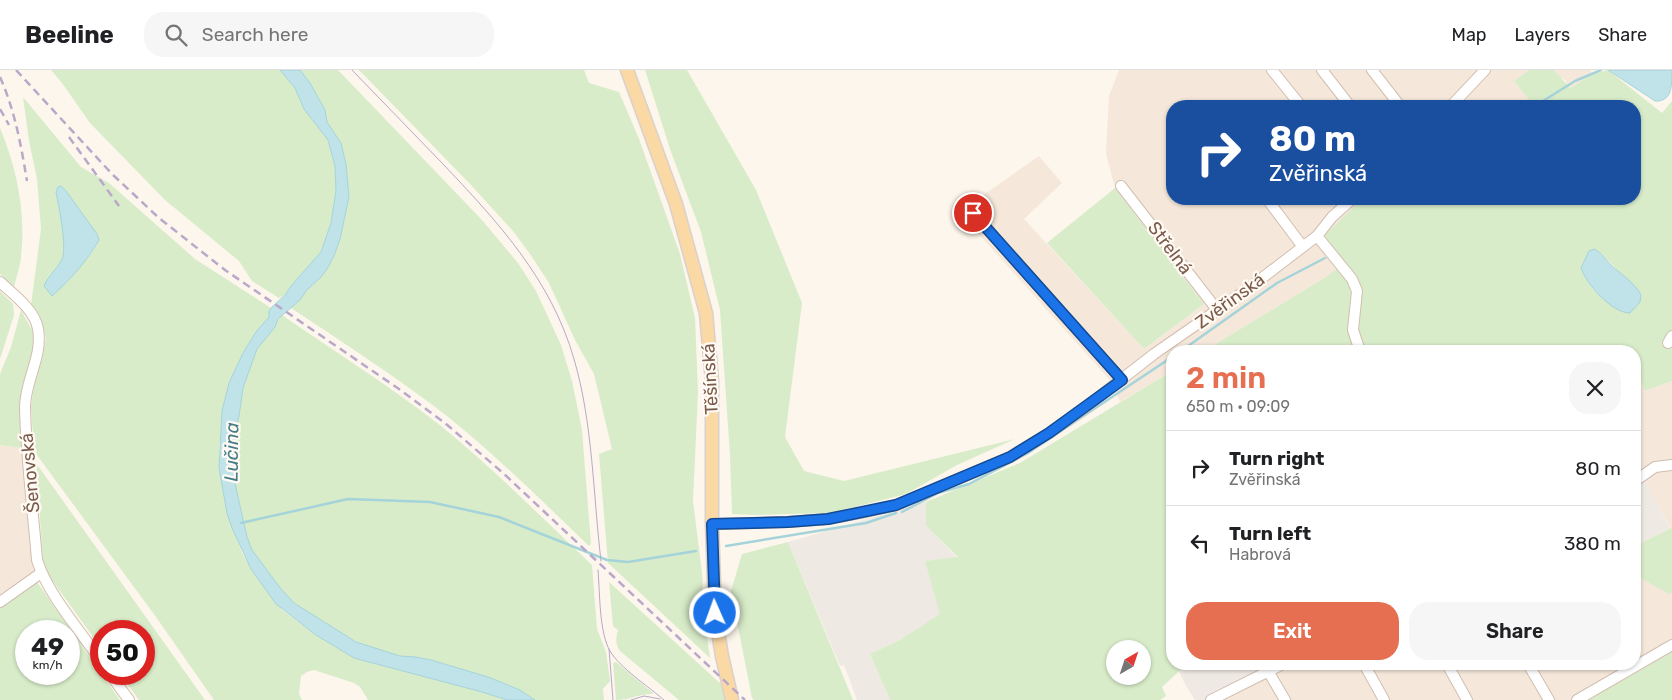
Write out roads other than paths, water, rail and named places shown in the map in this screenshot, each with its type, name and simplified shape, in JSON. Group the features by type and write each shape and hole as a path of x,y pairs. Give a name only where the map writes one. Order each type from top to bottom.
{"main road":[{"name":"Těšínská","path":"627,70 676,204 706,313 712,381 712,524 715,613 732,700"}],"street":[{"path":"1272,70 1296,100"},
{"path":"1322,70 1345,100"},
{"path":"1372,70 1395,100"},
{"path":"1457,100 1485,70"},
{"name":"Střelná","path":"1121,186 1218,312"},
{"path":"1272,205 1303,247"},
{"name":"Zvěřinská","path":"1168,345 1218,312 1303,247 1345,205"},
{"path":"973,213 1122,380"},
{"path":"1316,236 1352,279 1357,291 1353,330 1358,345"},
{"name":"Šenovská","path":"0,282 32,315 38,328 37,358 30,377 25,406 38,560 41,573 90,645"},
{"name":"Zvěřinská","path":"712,524 828,519 896,505 1010,457 1056,428 1166,346"},
{"path":"1641,477 1655,468 1672,465"},
{"path":"0,602 41,573"},
{"path":"1641,664 1672,646"},
{"path":"1367,670 1384,700"},
{"path":"1450,670 1467,700"},
{"path":"1532,670 1549,700"},
{"path":"1577,700 1630,670"},
{"path":"1211,700 1268,671 1285,700"},
{"path":"118,685 129,700"}],"water":[{"name":"Lučina","path":"280,70 300,70 310,83 325,110 327,122 341,143 346,164 349,197 340,239 327,269 300,300 278,319 275,327 257,349 243,388 232,449 236,488 247,537 252,550 294,603 356,642 400,656 431,660 488,677 520,690 535,700 507,700 354,658 316,635 276,604 251,569 232,528 227,513 219,468 222,411 229,383 243,353 256,332 269,317 269,311 286,294 321,252 331,223 336,191 335,166 328,140 304,109 295,88"},
{"path":"1608,70 1672,70 1670,92 1665,99 1655,101"},
{"path":"61,186 97,234 99,240 78,270 52,296 44,286 63,256 63,234 56,192 58,187"},
{"path":"1594,249 1632,283 1641,295 1640,302 1630,313 1623,312 1608,303 1594,290 1584,275 1581,268 1589,251"}],"waterway":[{"path":"1545,100 1575,81 1601,70"},
{"path":"1189,345 1277,283 1325,258"},
{"path":"902,512 938,493 969,484 1028,453 1166,361"},
{"path":"241,523 348,499 430,502 499,517 607,560 628,562 696,551"},
{"path":"726,546 866,523 896,513"}],"tram line":[{"path":"352,70 442,163 502,229 537,277 551,303 564,330 574,359 585,409 592,459 601,561"},
{"path":"598,570 602,623 606,643 610,651 627,670 664,700"},
{"path":"609,649 613,700"},
{"path":"631,700 644,696 660,699"}],"railway":[{"path":"16,70 112,174 159,218 225,270 399,389 445,423 503,473 745,700"},
{"path":"0,77 14,115 27,181"},
{"path":"0,109 9,125"},
{"path":"69,137 119,206"}]}
